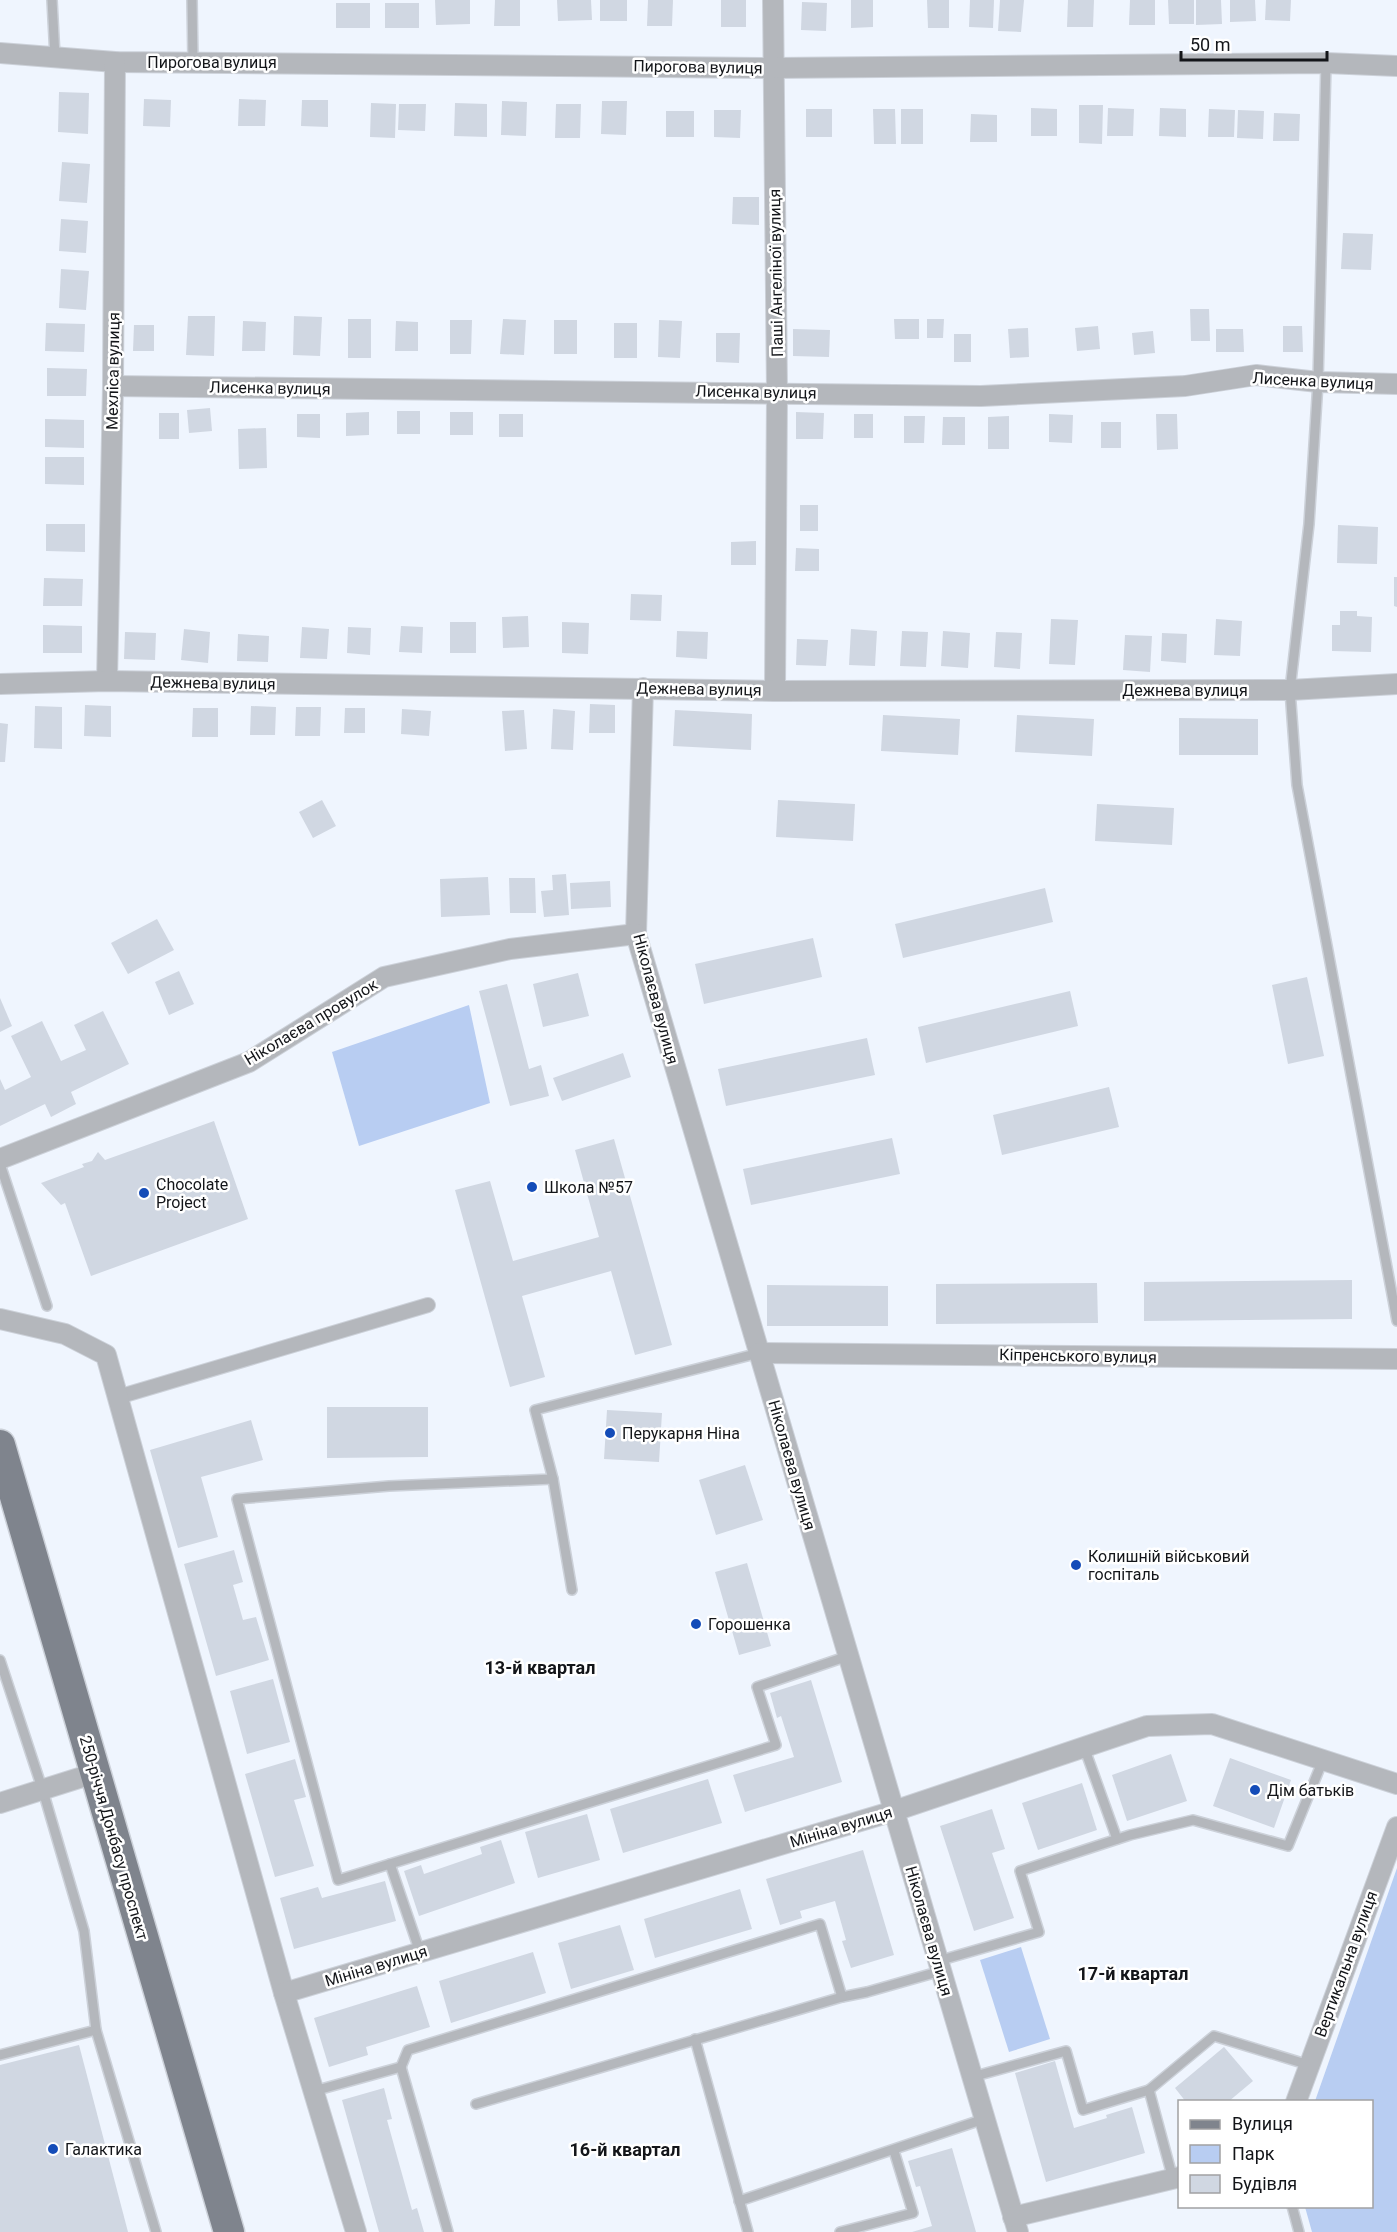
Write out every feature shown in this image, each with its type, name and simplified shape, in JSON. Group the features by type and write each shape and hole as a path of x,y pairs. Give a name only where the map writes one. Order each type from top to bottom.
{"main road":[{"name":"250-річчя Донбасу проспект","path":"0,1445 229,2232"}],"street":[{"name":"Паші Ангеліної вулиця","path":"773,0 777,393 775,691"},
{"name":"Пирогова вулиця","path":"0,53 115,62 773,68 1326,63 1397,66"},
{"name":"Мехліса вулиця","path":"107,681 113,386 115,62"},
{"name":"Лисенка вулиця","path":"113,386 981,396 1185,386 1256,375 1318,382 1397,384"},
{"name":"Дежнева вулиця","path":"0,684 107,681 775,691 1290,690 1397,684"},
{"name":"Ніколаєва вулиця","path":"643,688 636,934 1016,2225"},
{"name":"Ніколаєва провулок","path":"0,1159 249,1062 384,977 510,949 636,934"},
{"path":"118,1397 428,1305"},
{"path":"0,1319 65,1334 106,1355 284,1993 356,2232"},
{"name":"Кіпренського вулиця","path":"759,1353 1397,1359"},
{"name":"Мініна вулиця","path":"284,1993 894,1811 1147,1726 1212,1724 1397,1784"},
{"path":"0,1803 95,1773"},
{"name":"Вертикальна вулиця","path":"1297,2100 1397,1827"},
{"path":"1016,2225 1176,2178"}],"lane":[{"path":"52,0 55,57"},
{"path":"192,0 193,62"},
{"path":"1326,63 1318,382 1310,524 1290,690 1297,785 1397,1321"},
{"path":"0,1164 47,1306"},
{"path":"572,1590 554,1479 535,1410 759,1353"},
{"path":"554,1479 388,1486 237,1498 338,1880 776,1745 757,1687 848,1656"},
{"path":"0,1660 43,1791 84,1930 96,2030 156,2232"},
{"path":"1083,1747 1117,1839"},
{"path":"476,2104 842,1996 867,1992 1039,1932 1020,1871 1117,1839 1193,1820 1288,1846 1323,1761"},
{"path":"390,1864 420,1953"},
{"path":"448,2232 401,2067 408,2050 820,1924 842,1996"},
{"path":"0,2055 96,2030"},
{"path":"972,2077 1066,2051 1083,2110 1149,2090 1214,2036 1309,2065"},
{"path":"695,2039 748,2232"},
{"path":"314,2091 401,2067"},
{"path":"1149,2090 1176,2178"},
{"path":"739,2201 984,2119"},
{"path":"840,2232 913,2213 894,2151"},
{"path":"1293,2208 1299,2232"}],"green space":[{"path":"469,1005 490,1103 359,1146 332,1052"},
{"path":"1397,1868 1397,2232 1312,2232 1305,2208 1373,2208 1373,2100 1315,2100"},
{"path":"1021,1947 1050,2039 1009,2052 980,1960"}],"building":[{"path":"435,0 470,0 470,24 436,25"},
{"path":"495,0 520,0 520,26 494,26"},
{"path":"557,0 591,0 592,20 558,21"},
{"path":"600,0 627,0 627,21 600,21"},
{"path":"648,0 673,0 672,26 647,26"},
{"path":"721,0 746,0 746,27 721,27"},
{"path":"851,0 873,0 873,27 851,28"},
{"path":"927,0 949,0 949,28 928,28"},
{"path":"970,0 994,0 993,28 969,27"},
{"path":"1000,0 1024,0 1021,32 998,31"},
{"path":"1068,0 1094,0 1093,27 1067,27"},
{"path":"1130,0 1155,0 1155,25 1129,25"},
{"path":"1168,0 1194,0 1194,24 1169,24"},
{"path":"1196,0 1221,0 1222,24 1196,25"},
{"path":"1230,0 1255,0 1256,21 1230,22"},
{"path":"1266,0 1291,0 1290,21 1265,20"},
{"path":"802,2 827,3 826,31 801,30"},
{"path":"336,3 370,3 370,28 336,28"},
{"path":"385,3 419,3 419,28 385,28"},
{"path":"59,92 89,93 88,134 58,132"},
{"path":"144,99 171,100 170,127 143,126"},
{"path":"239,99 266,100 265,126 238,126"},
{"path":"302,100 328,100 328,127 301,126"},
{"path":"502,101 527,102 526,136 501,135"},
{"path":"602,101 627,101 626,135 601,134"},
{"path":"371,103 396,104 395,138 370,137"},
{"path":"455,103 487,104 487,137 454,136"},
{"path":"399,104 426,104 425,131 398,130"},
{"path":"556,104 581,104 580,138 555,138"},
{"path":"1079,105 1103,105 1102,144 1079,143"},
{"path":"1031,108 1057,109 1057,136 1031,136"},
{"path":"1108,108 1134,109 1133,136 1107,136"},
{"path":"1160,108 1186,109 1186,137 1159,136"},
{"path":"806,109 832,109 832,137 806,137"},
{"path":"873,109 895,109 896,144 874,144"},
{"path":"901,109 923,109 923,144 901,144"},
{"path":"1209,109 1235,110 1234,137 1208,137"},
{"path":"714,110 741,110 740,138 714,137"},
{"path":"1238,110 1264,111 1263,139 1237,138"},
{"path":"666,111 694,111 694,137 666,137"},
{"path":"1274,113 1300,114 1299,141 1273,141"},
{"path":"971,114 997,115 997,142 970,142"},
{"path":"62,162 90,164 87,203 59,201"},
{"path":"733,197 759,197 759,225 732,224"},
{"path":"61,219 88,221 86,253 59,251"},
{"path":"1343,233 1373,234 1371,270 1341,269"},
{"path":"61,269 89,271 86,310 59,308"},
{"path":"1190,309 1209,309 1210,341 1191,341"},
{"path":"188,316 215,316 214,356 186,355"},
{"path":"294,316 322,317 320,356 293,355"},
{"path":"348,319 371,319 371,358 348,358"},
{"path":"503,319 526,320 524,355 500,354"},
{"path":"894,319 919,319 919,339 895,339"},
{"path":"927,319 944,319 943,338 927,338"},
{"path":"450,320 472,320 471,354 450,354"},
{"path":"554,320 577,320 577,354 554,354"},
{"path":"659,320 682,321 680,358 658,357"},
{"path":"243,321 266,322 265,351 242,351"},
{"path":"396,321 418,322 418,351 395,351"},
{"path":"46,323 85,324 84,352 45,351"},
{"path":"614,323 637,323 637,358 614,358"},
{"path":"134,325 154,325 154,351 133,351"},
{"path":"1098,326 1100,349 1077,351 1075,328"},
{"path":"1283,326 1302,326 1303,352 1283,352"},
{"path":"1028,328 1029,357 1010,358 1008,329"},
{"path":"793,329 830,330 829,357 793,356"},
{"path":"1216,329 1243,329 1244,352 1216,352"},
{"path":"1153,331 1155,353 1134,355 1132,333"},
{"path":"716,333 740,333 739,363 716,362"},
{"path":"954,334 971,334 971,362 954,362"},
{"path":"47,368 87,369 86,396 47,396"},
{"path":"210,408 212,431 189,433 187,410"},
{"path":"397,411 420,411 420,434 397,434"},
{"path":"369,412 369,435 346,436 346,413"},
{"path":"450,412 473,412 473,435 450,435"},
{"path":"796,412 824,413 823,439 796,439"},
{"path":"159,413 179,413 179,439 159,439"},
{"path":"297,414 320,414 320,438 297,437"},
{"path":"499,414 523,414 523,437 499,437"},
{"path":"854,414 873,414 873,438 854,438"},
{"path":"1049,414 1073,415 1072,443 1049,442"},
{"path":"1156,414 1177,414 1178,449 1157,450"},
{"path":"904,416 925,416 924,443 904,443"},
{"path":"1009,416 1009,449 988,449 988,417"},
{"path":"943,417 965,417 965,445 942,445"},
{"path":"45,419 84,420 84,448 45,447"},
{"path":"1101,422 1121,422 1121,448 1101,448"},
{"path":"266,428 267,468 239,469 238,429"},
{"path":"45,457 84,457 84,485 45,484"},
{"path":"800,505 818,505 818,531 800,531"},
{"path":"46,524 85,524 85,552 46,551"},
{"path":"1338,525 1378,527 1377,564 1337,563"},
{"path":"756,541 756,565 731,565 731,542"},
{"path":"796,548 819,549 819,571 795,571"},
{"path":"1394,577 1397,577 1397,607 1394,606"},
{"path":"44,578 83,579 82,606 43,606"},
{"path":"631,594 662,595 661,621 630,620"},
{"path":"1340,611 1357,611 1357,616 1372,617 1371,652 1332,651 1332,625 1340,625"},
{"path":"528,616 529,647 503,648 502,617"},
{"path":"1051,619 1078,620 1075,665 1049,664"},
{"path":"1216,619 1242,621 1240,656 1214,655"},
{"path":"450,622 476,622 476,653 450,653"},
{"path":"562,622 589,623 588,654 562,653"},
{"path":"43,625 82,626 82,653 43,653"},
{"path":"401,626 423,627 422,653 399,652"},
{"path":"302,627 329,629 327,659 300,658"},
{"path":"348,627 371,628 370,655 347,653"},
{"path":"184,629 210,632 208,663 181,660"},
{"path":"851,629 877,631 875,666 849,665"},
{"path":"677,631 708,632 707,659 676,657"},
{"path":"902,631 928,632 926,667 900,666"},
{"path":"943,631 970,633 968,668 941,666"},
{"path":"125,632 156,633 155,660 124,659"},
{"path":"996,632 1022,633 1020,669 994,667"},
{"path":"1162,633 1187,634 1186,663 1161,661"},
{"path":"238,634 269,636 268,662 237,661"},
{"path":"1125,635 1152,636 1150,672 1123,670"},
{"path":"797,639 828,640 826,666 796,665"},
{"path":"590,704 615,705 615,733 589,733"},
{"path":"85,705 111,706 111,737 84,736"},
{"path":"35,706 62,707 62,749 34,748"},
{"path":"251,706 276,707 275,735 250,735"},
{"path":"296,707 321,707 320,736 295,736"},
{"path":"193,708 218,708 218,737 192,737"},
{"path":"345,708 365,708 365,733 344,733"},
{"path":"402,709 431,711 429,736 401,734"},
{"path":"553,709 575,711 573,750 551,749"},
{"path":"524,710 527,749 505,751 502,711"},
{"path":"675,710 752,714 751,750 673,746"},
{"path":"883,715 960,719 958,755 881,751"},
{"path":"1017,715 1094,719 1092,756 1015,752"},
{"path":"1179,718 1258,719 1258,755 1179,755"},
{"path":"0,723 8,724 5,762 0,762"},
{"path":"322,800 336,826 313,838 299,812"},
{"path":"778,800 855,804 853,841 776,837"},
{"path":"1097,804 1174,808 1172,845 1095,841"},
{"path":"566,874 569,915 544,917 541,891 553,890 552,875"},
{"path":"488,877 490,915 441,917 440,879"},
{"path":"509,878 535,878 536,913 510,913"},
{"path":"610,881 611,907 571,909 570,883"},
{"path":"1045,888 1053,922 903,958 895,924"},
{"path":"157,919 174,950 128,974 111,943"},
{"path":"813,938 822,977 704,1004 695,964"},
{"path":"179,971 194,1004 169,1015 155,982"},
{"path":"578,973 589,1016 543,1027 533,984"},
{"path":"1307,977 1324,1056 1288,1064 1272,985"},
{"path":"507,984 529,1069 541,1065 549,1096 510,1106 479,991"},
{"path":"1070,991 1078,1026 926,1063 918,1027"},
{"path":"0,998 12,1026 0,1032"},
{"path":"103,1011 129,1064 71,1092 76,1104 51,1117 45,1104 0,1126 0,1079 5,1090 31,1077 11,1036 42,1021 61,1061 86,1050 74,1025"},
{"path":"867,1038 875,1075 726,1106 718,1069"},
{"path":"623,1053 631,1077 562,1101 553,1078"},
{"path":"1109,1087 1119,1127 1002,1155 993,1115"},
{"name":"Chocolate Project","path":"214,1121 248,1219 91,1276 65,1203 61,1205 41,1183 84,1167 82,1164 92,1161 98,1152 105,1160"},
{"path":"892,1138 900,1174 751,1205 743,1169"},
{"path":"614,1139 672,1345 635,1355 611,1271 522,1296 545,1377 510,1387 455,1190 490,1181 513,1261 599,1237 575,1150"},
{"path":"1352,1280 1352,1319 1144,1321 1144,1282"},
{"path":"1097,1283 1098,1323 936,1324 936,1284"},
{"path":"767,1285 888,1286 888,1326 767,1326"},
{"path":"327,1407 428,1407 428,1457 327,1458"},
{"path":"607,1410 662,1413 659,1462 604,1459"},
{"path":"251,1420 263,1460 201,1477 218,1537 178,1548 150,1450"},
{"path":"745,1465 763,1520 716,1535 699,1480"},
{"path":"234,1550 243,1582 233,1585 243,1620 256,1617 269,1660 216,1676 184,1564"},
{"path":"747,1563 771,1646 739,1655 715,1572"},
{"path":"273,1679 290,1742 247,1754 230,1691"},
{"path":"811,1680 842,1782 745,1812 733,1775 794,1757 781,1716 777,1718 770,1693"},
{"path":"1171,1754 1187,1801 1127,1821 1112,1775"},
{"path":"1230,1758 1291,1780 1274,1828 1213,1806"},
{"path":"295,1759 306,1797 294,1800 314,1866 275,1877 245,1774"},
{"path":"708,1779 722,1823 623,1853 610,1809"},
{"path":"1082,1783 1097,1830 1038,1850 1022,1803"},
{"path":"992,1809 1005,1849 992,1853 1014,1918 974,1931 940,1826"},
{"path":"587,1814 600,1860 538,1878 525,1832"},
{"path":"501,1840 515,1883 419,1916 404,1871 421,1865 424,1874 482,1854 480,1847"},
{"path":"863,1850 894,1955 851,1968 842,1941 846,1940 835,1901 800,1911 802,1918 780,1925 766,1879"},
{"path":"385,1881 396,1921 294,1949 280,1898 318,1887 322,1898"},
{"path":"740,1889 752,1929 655,1958 644,1919"},
{"path":"620,1925 634,1970 571,1989 558,1943"},
{"path":"533,1952 546,1993 451,2023 439,1981"},
{"path":"417,1986 430,2027 366,2047 368,2055 329,2067 314,2018"},
{"name":"Галактика","path":"79,2045 128,2232 0,2232 0,2065"},
{"path":"1224,2047 1253,2081 1230,2100 1184,2100 1175,2088"},
{"path":"1055,2061 1074,2128 1107,2118 1106,2115 1132,2107 1145,2153 1046,2182 1015,2073"},
{"path":"384,2088 392,2119 387,2120 412,2210 417,2208 424,2232 379,2232 342,2100"},
{"path":"952,2148 976,2232 912,2232 932,2226 920,2186 916,2187 908,2161"}],"place":[{"name":"Школа №57","path":"532,1187"},
{"name":"Chocolate Project","path":"144,1193"},
{"name":"Перукарня Ніна","path":"610,1433"},
{"name":"Колишній військовий госпіталь","path":"1076,1565"},
{"name":"Горошенка","path":"696,1624"},
{"name":"Дім батьків","path":"1255,1790"},
{"name":"Галактика","path":"53,2149"}],"district":[{"name":"13-й квартал","path":"540,1667"},
{"name":"17-й квартал","path":"1133,1973"},
{"name":"16-й квартал","path":"625,2149"}]}
